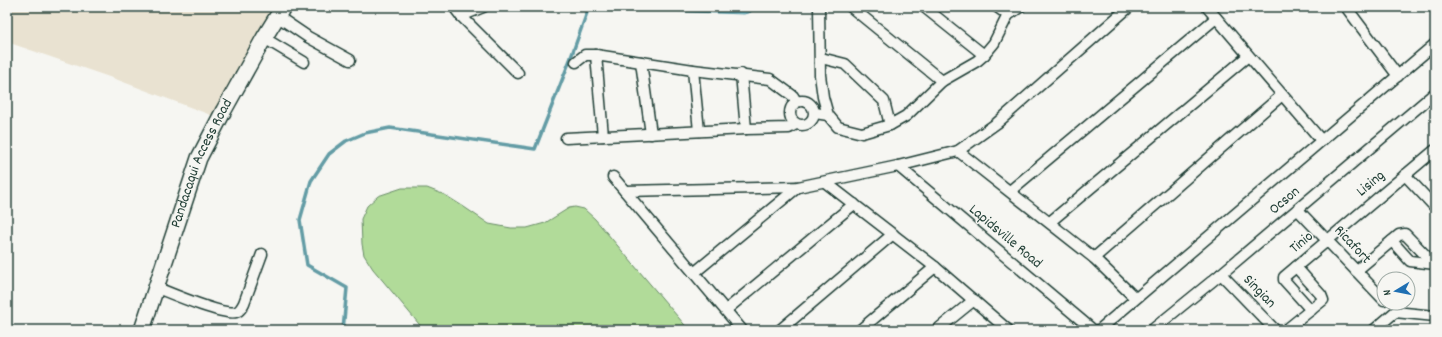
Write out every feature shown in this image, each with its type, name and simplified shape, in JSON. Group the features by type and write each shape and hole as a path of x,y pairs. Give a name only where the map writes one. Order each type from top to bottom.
{"street":[{"path":"454,7 461,16 518,72"},
{"path":"461,16 483,7"},
{"path":"819,7 821,58 820,75 823,97 828,115 838,127 862,133 890,125 906,116 942,81 977,61 994,43 1008,16 1020,7"},
{"path":"851,7 942,81"},
{"path":"924,7 984,55"},
{"path":"997,7 1008,16"},
{"path":"625,191 798,188 958,151 997,123 1129,7"},
{"path":"1207,7 1321,140"},
{"path":"1346,7 1398,76"},
{"path":"280,12 308,37 350,60"},
{"name":"Pandacaqui Access Road","path":"142,330 199,158 224,110 280,12"},
{"path":"1010,191 1216,18"},
{"path":"264,38 304,62"},
{"path":"1099,330 1435,44"},
{"path":"576,62 586,55 596,55 693,70 741,74 770,79 793,96 796,101"},
{"path":"596,55 603,136"},
{"path":"1050,222 1248,56"},
{"path":"821,58 845,64 884,101 890,125"},
{"path":"641,62 651,134"},
{"path":"693,70 699,131"},
{"path":"741,74 746,129"},
{"name":"Ocson","path":"1152,330 1298,210 1435,93"},
{"path":"1094,258 1282,95"},
{"path":"806,100 813,106 815,113 812,121 805,126 796,124 790,117 790,108 796,101 806,100"},
{"path":"815,113 828,115"},
{"path":"566,138 788,128 796,124"},
{"name":"Lising","path":"1327,241 1435,150"},
{"path":"958,151 1094,258 1135,298"},
{"name":"Lapidsville Road","path":"898,166 1093,330"},
{"path":"1405,175 1435,207"},
{"path":"613,177 742,330"},
{"path":"824,182 893,234 974,300 1008,330"},
{"path":"694,273 798,188"},
{"path":"726,310 854,204"},
{"name":"Ricafort","path":"1298,210 1376,292"},
{"path":"780,330 893,234"},
{"path":"1356,271 1399,235 1405,234 1435,264"},
{"name":"Tinio","path":"1311,310 1284,280 1284,277 1327,241"},
{"path":"1392,241 1410,261 1435,264"},
{"path":"155,287 218,309 236,312 241,309 244,303 262,254"},
{"name":"Tinio","path":"1286,330 1323,300 1321,295 1296,267"},
{"path":"860,330 935,268"},
{"name":"Singian","path":"1221,274 1275,330"},
{"path":"937,330 974,300"},
{"path":"1374,330 1395,312 1435,316"}],"shaded area":[{"path":"7,7 280,7 216,117 118,80 7,42"}],"green space":[{"path":"402,188 427,188 445,195 489,224 511,228 527,228 545,223 569,208 575,207 584,209 595,219 689,330 424,330 373,269 364,255 362,244 361,219 367,206 378,196"}],"water":[{"path":"658,7 753,7 751,12 744,14 664,11 660,10"}],"waterway":[{"path":"343,330 347,288 307,265 300,220 311,181 329,154 346,141 365,133 390,128 535,149 589,7"}]}
